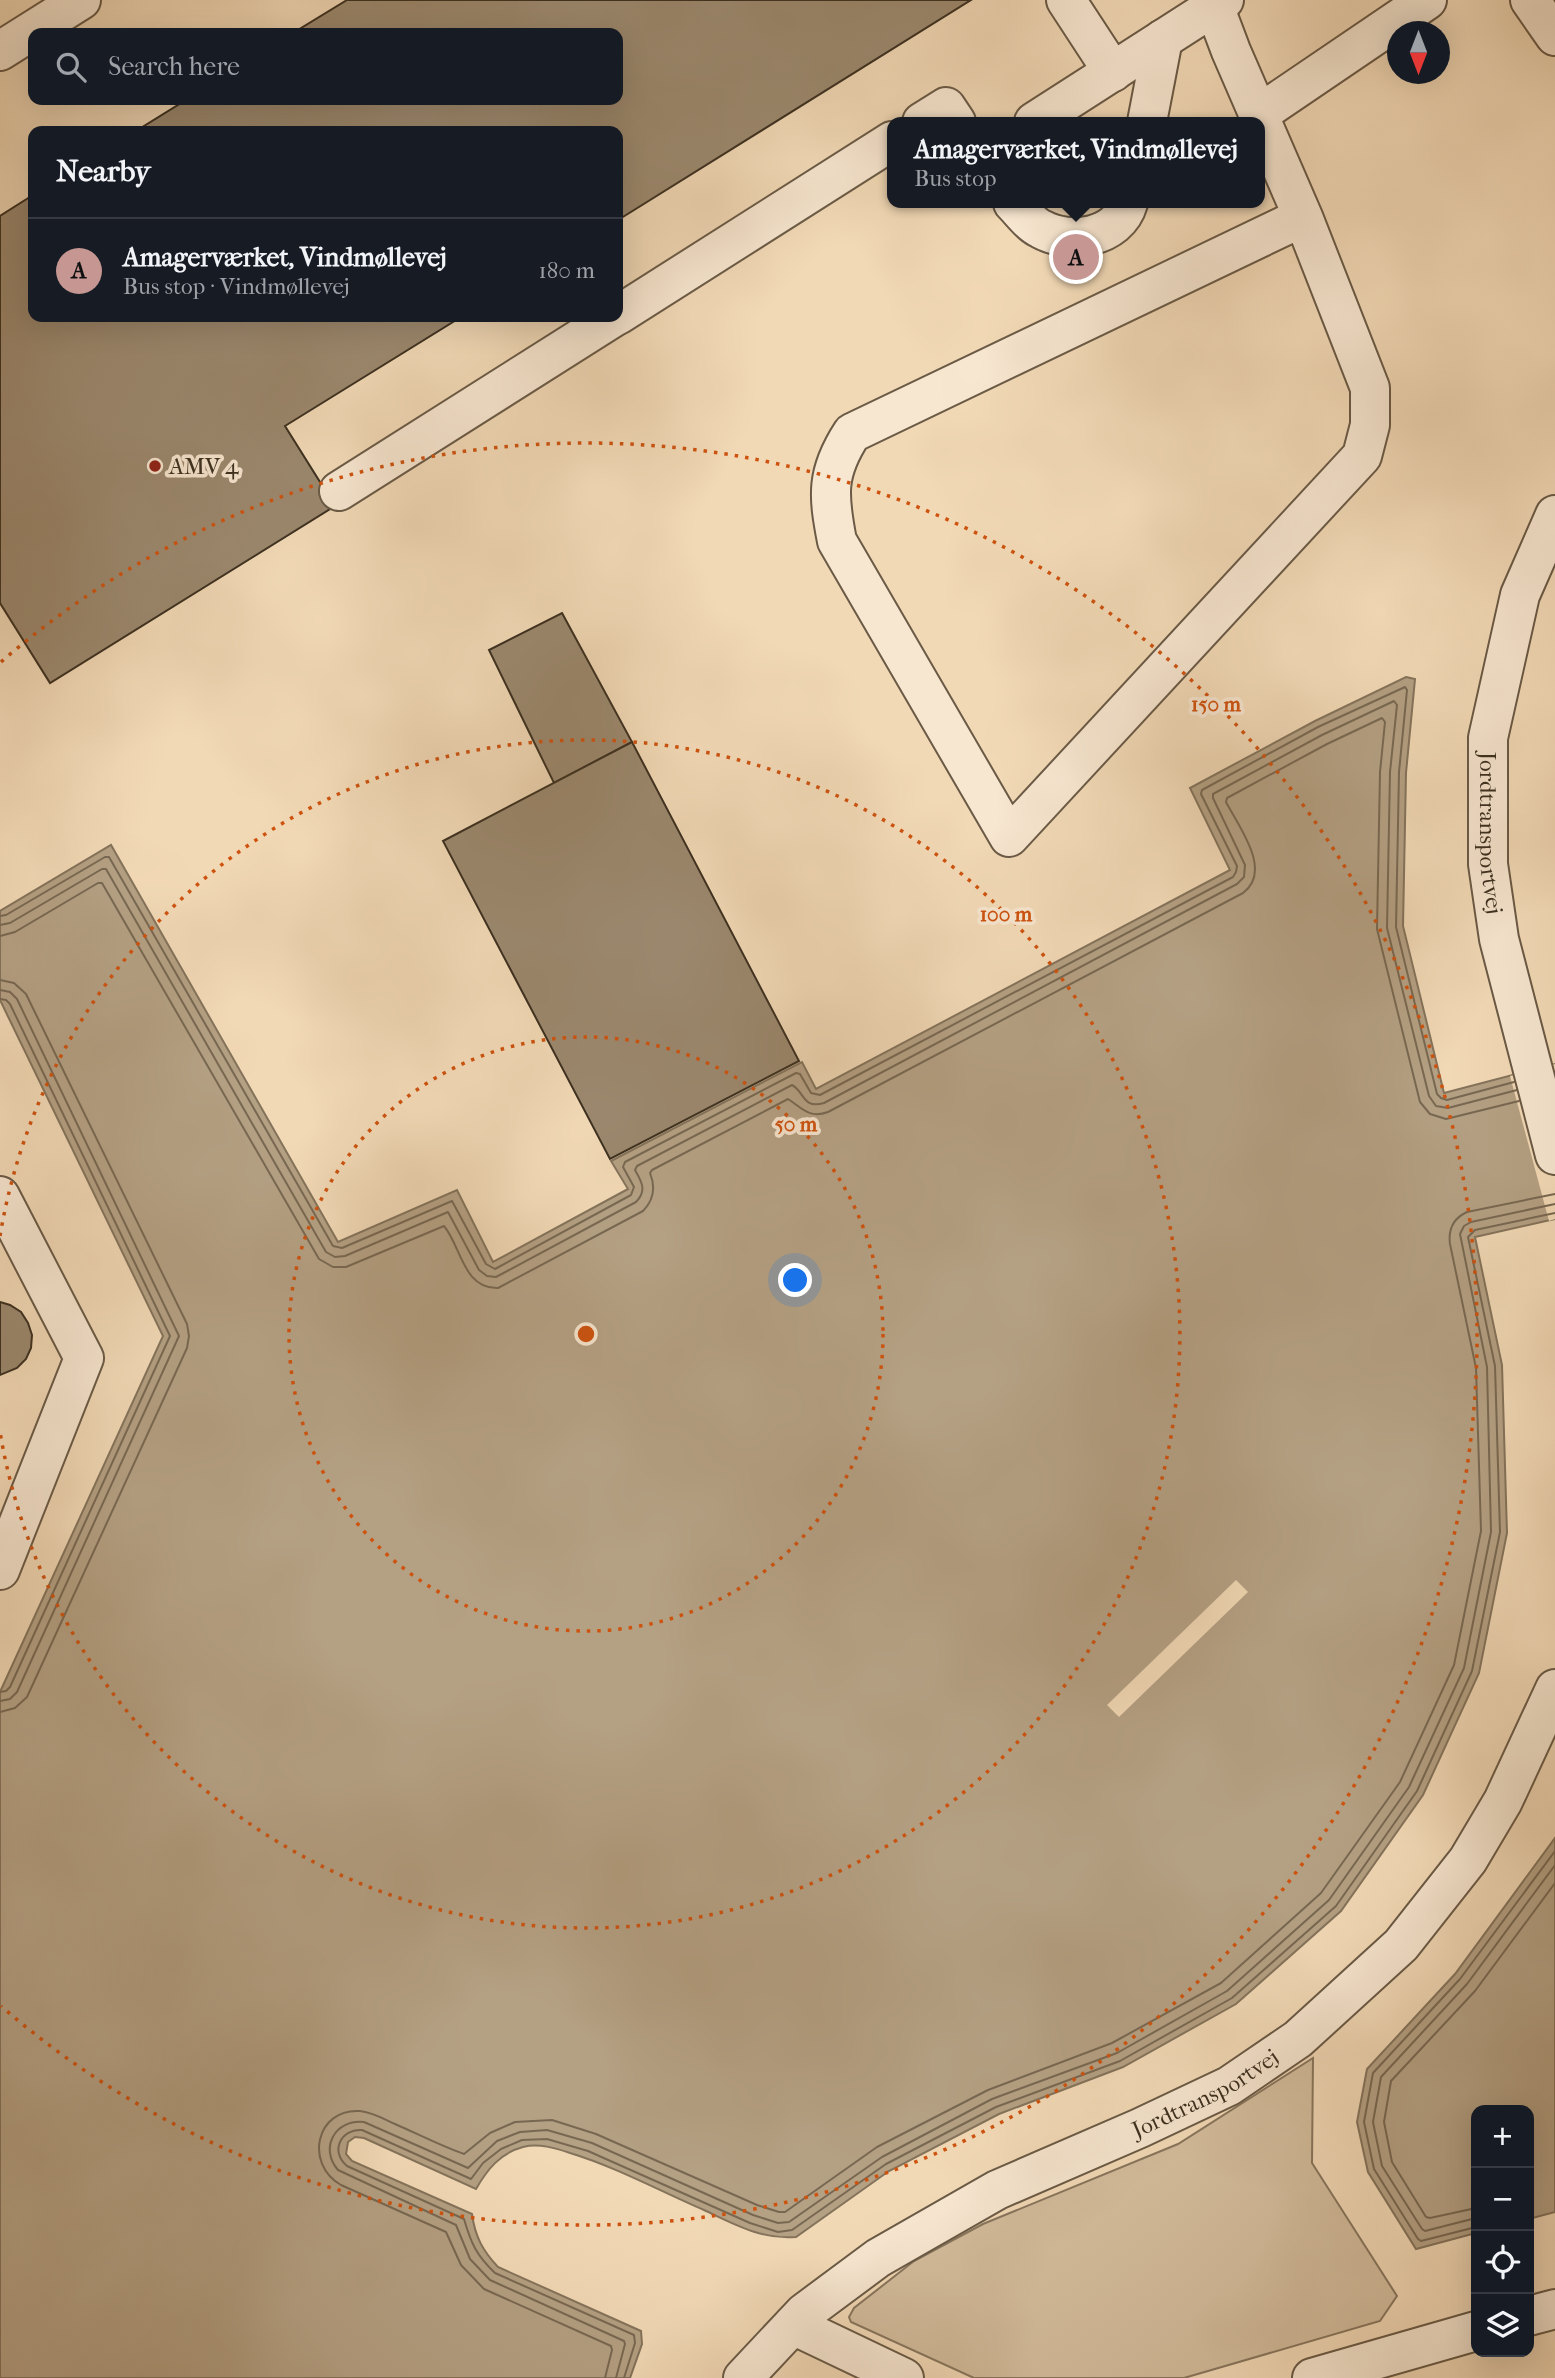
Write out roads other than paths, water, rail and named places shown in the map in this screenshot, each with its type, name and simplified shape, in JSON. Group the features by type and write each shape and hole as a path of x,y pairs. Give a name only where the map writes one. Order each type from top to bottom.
{"street":[{"path":"37,28 81,0"},
{"path":"1066,0 1113,72"},
{"path":"1259,114 1427,0"},
{"path":"1530,0 1555,36"},
{"path":"1042,117 1219,3 1231,51 1260,117"},
{"path":"0,51 28,33"},
{"path":"1148,117 1163,39"},
{"path":"930,117 946,107 953,117"},
{"path":"1265,128 1303,217 1370,388 1370,425 1362,456 1009,837 837,541 831,511 831,477 838,454 852,433 1303,217"},
{"path":"623,312 887,144"},
{"path":"1018,208 1039,229 1061,237 1083,237 1108,230 1126,208"},
{"path":"338,491 606,322"},
{"name":"Jordtransportvej","path":"1555,515 1520,596 1488,738 1488,864 1499,939 1555,1155"},
{"path":"0,1196 84,1358 0,1570"},
{"name":"Jordtransportvej","path":"743,2378 804,2314 878,2258 997,2190 1230,2086 1298,2039 1401,1945 1468,1860 1503,1801 1555,1689"},
{"path":"1534,2315 1555,2309"},
{"path":"793,2325 905,2378"},
{"path":"1312,2378 1471,2332"}],"water":[{"path":"1406,677 1415,679 1406,773 1403,926 1444,1093 1555,1064 1555,1219 1475,1237 1502,1365 1507,1533 1479,1673 1423,1795 1341,1911 1236,2004 1123,2067 999,2114 889,2171 796,2237 772,2236 748,2230 621,2172 553,2148 529,2146 508,2153 490,2169 476,2189 364,2138 355,2137 348,2142 346,2154 352,2161 472,2214 480,2243 498,2267 641,2331 642,2344 630,2378 0,2378 0,1692 163,1336 0,1000 0,911 111,845 338,1242 457,1190 493,1262 628,1189 611,1161 802,1062 816,1089 1230,870 1190,788 1315,721"},
{"path":"1555,1838 1555,2212 1534,2218 1534,2105 1471,2105 1471,2234 1416,2249 1368,2172 1357,2122 1367,2069 1455,1974"}],"place":[{"name":"Amagerværket, Vindmøllevej","path":"1076,257"},
{"name":"AMV 4","path":"155,466"}]}
